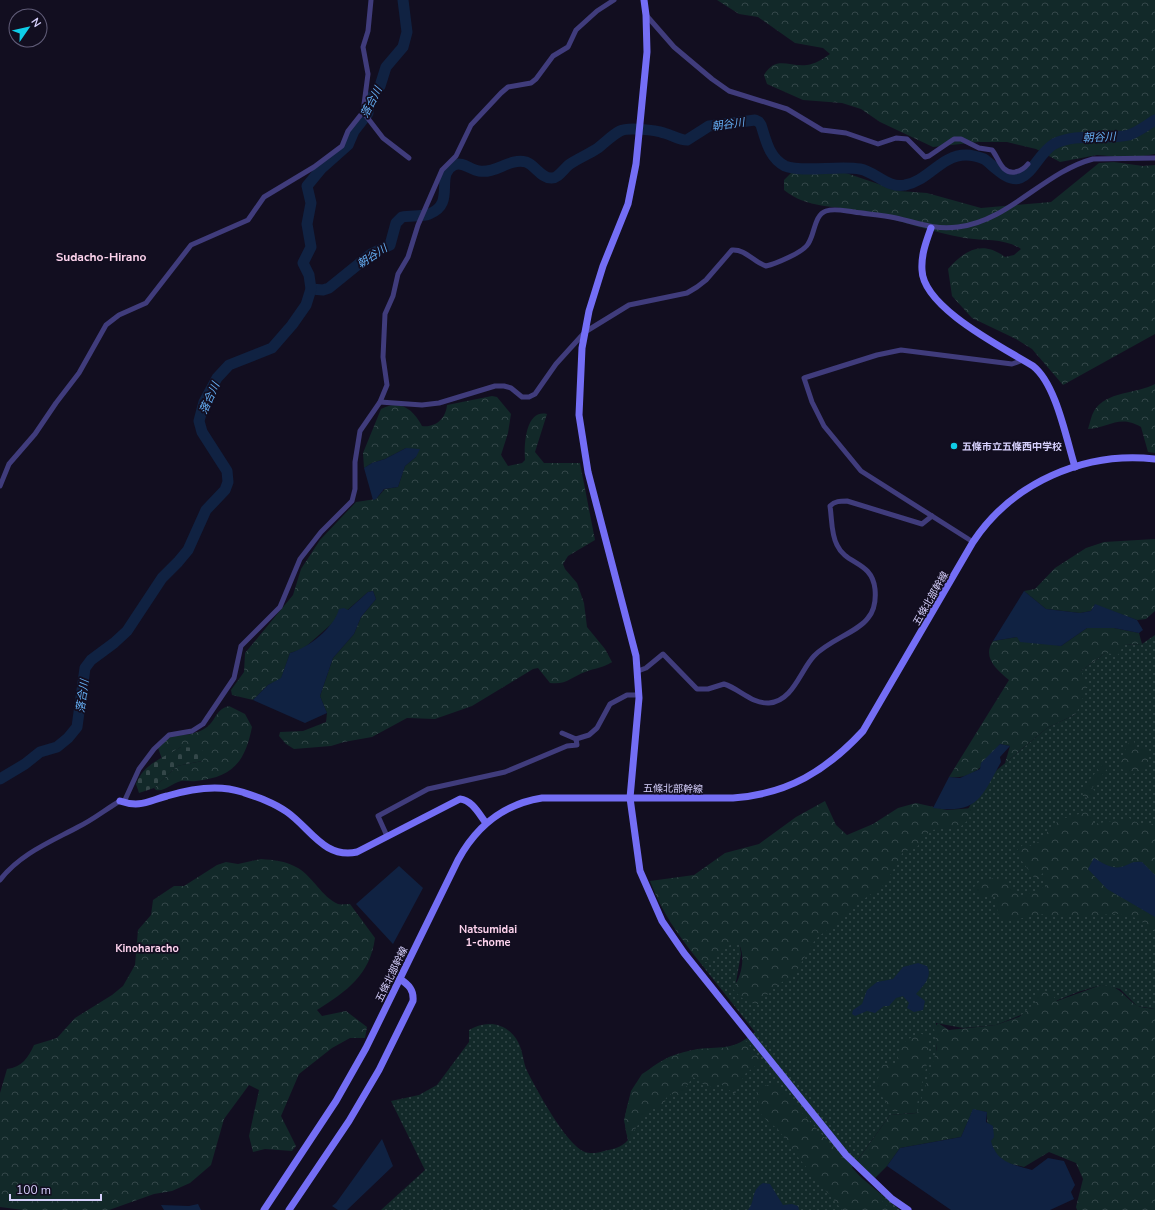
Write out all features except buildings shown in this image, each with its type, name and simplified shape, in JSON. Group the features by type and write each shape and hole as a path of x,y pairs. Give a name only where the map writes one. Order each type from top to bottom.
{"street":[{"path":"0,486 9,464 36,434 56,403 79,373 106,325 112,319 146,303 191,245 248,220 264,197 314,167 337,150 345,141 348,132 364,112 368,74 364,47 368,31 371,0"},
{"path":"0,880 7,871 20,860 122,801 139,769 154,749 169,735 192,731 203,724 234,678 242,646 280,607 300,559 321,532 352,501 355,489 355,462 360,431 380,402 386,385 383,357 384,314 393,296 398,274 408,257 421,219 442,170 456,156 467,131 476,119 508,87 531,83 536,79 553,56 568,47 576,30 597,11 614,0"},
{"path":"644,0 647,52 640,138 628,204 595,289 585,332 579,395 584,452 588,472 633,638 638,671 639,695 630,798 640,870 662,921 684,953 846,1155 892,1199 908,1210"},
{"path":"646,15 674,47 719,85 741,96 787,109 822,130 846,133 878,144 902,137 907,139 925,157 929,156 948,142 961,139 980,148 992,150 1001,167 1010,173 1021,171 1028,164"},
{"path":"364,112 388,143 409,158"},
{"path":"380,402 422,405 439,403 495,386 511,388 522,397 529,397 535,394 556,364 585,332 629,305 687,293 706,280 732,250 743,252 760,264 766,266 801,251 808,246 820,214 825,211 840,210 895,218 931,228 958,227 978,224 1020,200 1067,169 1082,162 1098,159 1155,158"},
{"path":"931,228 924,248 922,270 928,287 943,306 960,321 1038,370 1049,385 1075,466"},
{"path":"973,542 874,480 853,463 824,426 812,402 804,378 877,355 901,350 1012,364 1023,360"},
{"name":"五條北部幹線","path":"264,1210 336,1101 366,1048 458,860 472,839 486,823 503,812 532,799 557,796 682,799 757,796 805,779 822,768 848,747 863,731 973,542 994,514 1010,500 1043,480 1075,466 1105,458 1155,458"},
{"path":"638,671 646,668 663,654 696,688 708,689 724,684 758,702 769,703 778,700 792,689 803,669 820,650 830,642 868,619 874,609 876,596 871,577 866,568 841,552 837,546 834,538 830,506 840,501 847,501 922,524 932,516"},
{"path":"562,733 576,739 589,735 597,728 610,704 628,695 639,695"},
{"path":"387,836 378,816 423,791 442,785 505,772 567,746 577,745 576,739"},
{"path":"122,801 143,804 168,795 201,789 231,789 279,807 295,818 322,844 337,853 357,852 460,799 469,802 486,823"},
{"path":"289,1210 349,1121 379,1070 413,1001 414,994 411,988 400,979"}],"green space":[{"path":"717,0 1155,0 1155,154 1131,158 1097,155 1060,162 1036,149 1007,142 979,142 933,147 880,122 861,109 842,103 803,100 767,84 764,75 773,65 783,63 807,65 819,61 830,54 823,48 795,43 758,17 739,14"},
{"path":"1114,162 1143,166 1155,165 1155,334 1063,385 1032,349 1016,339 972,318 952,296 948,269 954,262 967,252 981,248 989,249 1005,257 1014,255 1021,249 1015,245 1001,241 965,238 875,215 822,206 802,200 784,190 784,180 791,173 799,170 846,173 899,191 927,193 981,208 1051,202 1099,163"},
{"path":"1155,384 1155,453 1148,452 1141,427 1133,423 1120,422 1088,429 1094,411 1106,400 1114,396"},
{"path":"492,396 497,397 511,414 508,433 501,455 508,466 522,463 525,460 527,430 534,417 540,414 547,414 535,452 544,463 580,463 595,540 568,556 563,564 565,569 577,583 584,603 587,627 605,649 612,662 561,683 550,683 538,668 533,669 472,706 435,719 407,718 372,737 331,746 294,749 286,744 279,736 280,732 303,731 326,722 327,713 320,696 333,658 354,634 361,617 376,599 373,591 368,592 303,649 290,653 281,679 268,685 253,700 232,695 231,690 244,672 245,653 293,595 301,569 320,540 356,502 376,499 385,489 398,487 405,466 416,457 406,448 364,468 363,453 381,409 394,405 405,407 414,415 422,426 427,426 436,424 442,418 445,414 447,405"},
{"path":"1155,539 1155,611 1146,619 1137,620 1095,605 1091,611 1080,613 1046,609 1024,591 1035,589 1055,568 1086,548 1104,542"},
{"path":"1087,628 1114,628 1139,633 1142,644 1124,645 1118,655 1105,653 1081,671 1088,686 1076,714 1047,728 1005,763 1010,746 1000,744 985,763 973,773 966,776 949,777 1009,680 999,672 992,662 989,652 993,641 1017,637 1061,646"},
{"path":"1155,635 1155,1009 1137,1006 1120,989 1101,985 1078,992 996,1025 963,1028 936,1023 938,1111 890,1115 851,1169 900,1210 381,1210 425,1170 391,1101 419,1095 437,1085 469,1042 469,1030 490,1024 503,1027 514,1036 520,1045 527,1071 538,1091 561,1128 577,1147 585,1152 592,1153 614,1149 620,1146 628,1140 625,1122 628,1104 639,1080 648,1070 658,1063 683,1052 734,1045 755,1032 698,960 710,950 738,933 741,954 736,982 751,998 797,956 923,824 964,816 985,780 1047,728 1076,714 1081,671 1105,653 1124,645 1142,644"},
{"path":"229,706 245,714 252,727 246,750 235,766 219,776 196,781 181,781 165,789 156,790 154,788 177,766 202,761 181,747 162,759 158,748 170,736 189,734 203,730 221,710"},
{"path":"1130,741 1134,741 1136,748 1143,747 1147,750 1149,769 1137,770 1134,774 1119,768"},
{"path":"181,747 199,748 205,753 205,757 202,761 177,766 154,788 139,793 136,784 144,771 155,762"},
{"path":"1104,762 1107,764 1107,769 1092,788 1095,791 1092,800 1083,796 1082,789"},
{"path":"825,801 836,825 847,835 873,824 898,808 916,803 947,810 973,808 967,821 960,827 932,830 917,847 903,852 888,879 881,887 854,906 842,920 819,936 813,943 796,972 774,988 758,1004 747,1001 733,989 742,967 742,956 739,944 730,945 709,963 698,960 671,922 659,902 650,881 694,875 725,853 759,844 796,817"},
{"path":"1089,811 1094,824 1129,818 1140,824 1155,824 1155,875 1142,862 1131,862 1121,867 1105,865 1088,869 1107,889 1155,917 1155,932 1137,918 1117,914 1058,917 1044,914 1007,921 998,914 995,897 982,897 974,887 981,880 1003,877 1020,897 1047,886 1043,873 1036,880 1015,852 1025,843 1033,847 1059,820"},
{"path":"261,859 280,861 298,868 308,876 332,901 338,904 350,904 375,938 368,962 355,981 338,996 317,1010 322,1016 346,1011 367,1027 365,1038 350,1038 332,1048 299,1074 281,1116 296,1146 292,1151 265,1149 253,1152 249,1136 259,1090 249,1085 224,1119 211,1165 190,1183 172,1191 154,1194 109,1210 23,1210 0,1207 0,1093 7,1069 21,1064 34,1045 57,1038 75,1018 112,995 123,986 135,965 138,930 151,915 153,900 174,886 184,886 217,865 226,862 238,864"},
{"path":"1101,985 1117,989 1138,1006 1155,1009 1155,1210 1077,1210 1076,1207 1083,1179 1076,1163 1049,1152 1024,1167 1003,1161 996,1155 991,1144 988,1130 987,1112 973,1110 961,1137 900,1148 887,1166 875,1178 857,1161 890,1115 917,1113 937,1049 934,1028 938,1023 949,1030 996,1025 1019,1017 1037,1001 1036,990 1050,992 1057,1001"},
{"path":"918,1033 929,1036 929,1041 927,1064 917,1107 911,1111 892,1111 876,1088 881,1065 896,1063 901,1044"},
{"path":"746,1041 762,1061 745,1074 735,1094 719,1083 708,1088 693,1077 680,1096 671,1094 666,1098 664,1106 648,1110 628,1140 624,1120 631,1091 642,1074 669,1057 698,1049 725,1048"},
{"path":"775,1083 886,1205 894,1210 842,1210 797,1156 777,1128 769,1123 760,1113 756,1088"}],"water":[{"path":"406,448 420,449 416,457 405,466 398,487 384,489 376,499 373,500 364,468"},
{"path":"373,591 376,599 361,617 354,634 333,658 320,696 327,713 305,723 253,700 268,685 281,678 290,653 305,647 326,630 332,623 339,609 344,608 348,610 368,592"},
{"path":"1024,591 1046,609 1080,613 1091,611 1095,604 1137,620 1143,630 1139,633 1114,628 1087,628 1061,646 1020,642 1017,637 993,641"},
{"path":"1000,744 1010,746 1000,757 1001,762 983,794 976,801 969,806 960,808 933,808 949,777 960,778 980,769 981,763"},
{"path":"1094,858 1114,867 1121,867 1135,862 1142,862 1155,875 1155,917 1107,889 1088,869"},
{"path":"399,866 423,888 393,944 356,904"},
{"path":"918,963 927,966 929,970 928,978 916,994 925,1001 923,1010 914,1012 907,1008 909,1003 903,996 896,998 889,1006 884,1006 875,1013 867,1011 855,1016 852,1014 853,1010 862,1004 867,990 877,982 893,979 903,967"},
{"path":"973,1109 987,1112 986,1122 993,1126 994,1137 991,1141 997,1154 1006,1162 1032,1170 1048,1158 1064,1161 1075,1185 1071,1192 1074,1199 1050,1210 951,1210 887,1166 900,1148 961,1137"},
{"path":"382,1139 393,1166 347,1210 338,1210 332,1206 336,1203"},
{"path":"763,1183 770,1184 783,1205 792,1204 798,1206 799,1210 748,1210 752,1203 756,1189"},
{"path":"198,1204 201,1210 164,1210 161,1205 189,1206"}],"waterway":[{"name":"落合川","path":"0,779 25,764 40,752 57,747 68,738 77,727 85,668 91,660 127,631 162,578 188,550 206,510 225,490 228,482 227,471 202,432 199,421 204,402 217,378 229,365 272,348 292,325 306,305 311,289 309,275 303,263 311,247 307,224 311,203 307,186 321,169 348,145 354,131 368,113 370,99 380,86 386,67 403,47 407,32 403,0"},
{"name":"朝谷川","path":"311,289 323,290 329,288 371,254 390,245 396,223 402,217 426,215 437,209 442,203 444,196 448,169 454,165 460,164 479,171 485,171 520,161 526,162 544,176 554,178 570,164 598,148 614,134 624,130 642,129 687,140 709,126 755,120 761,125 769,148 775,158 785,166 801,169 860,169 893,185 899,186 913,183 921,179 949,159 966,155 984,159 1006,176 1015,179 1020,178 1029,172 1049,148 1063,140 1081,137 1120,137 1129,135 1155,120"}],"place":[{"name":"五條市立五條西中学校","path":"954,446"}],"district":[{"name":"Sudacho-Hirano","path":"101,257"},
{"name":"Natsumidai 1-chome","path":"488,935"},
{"name":"Kinoharacho","path":"147,948"}]}
